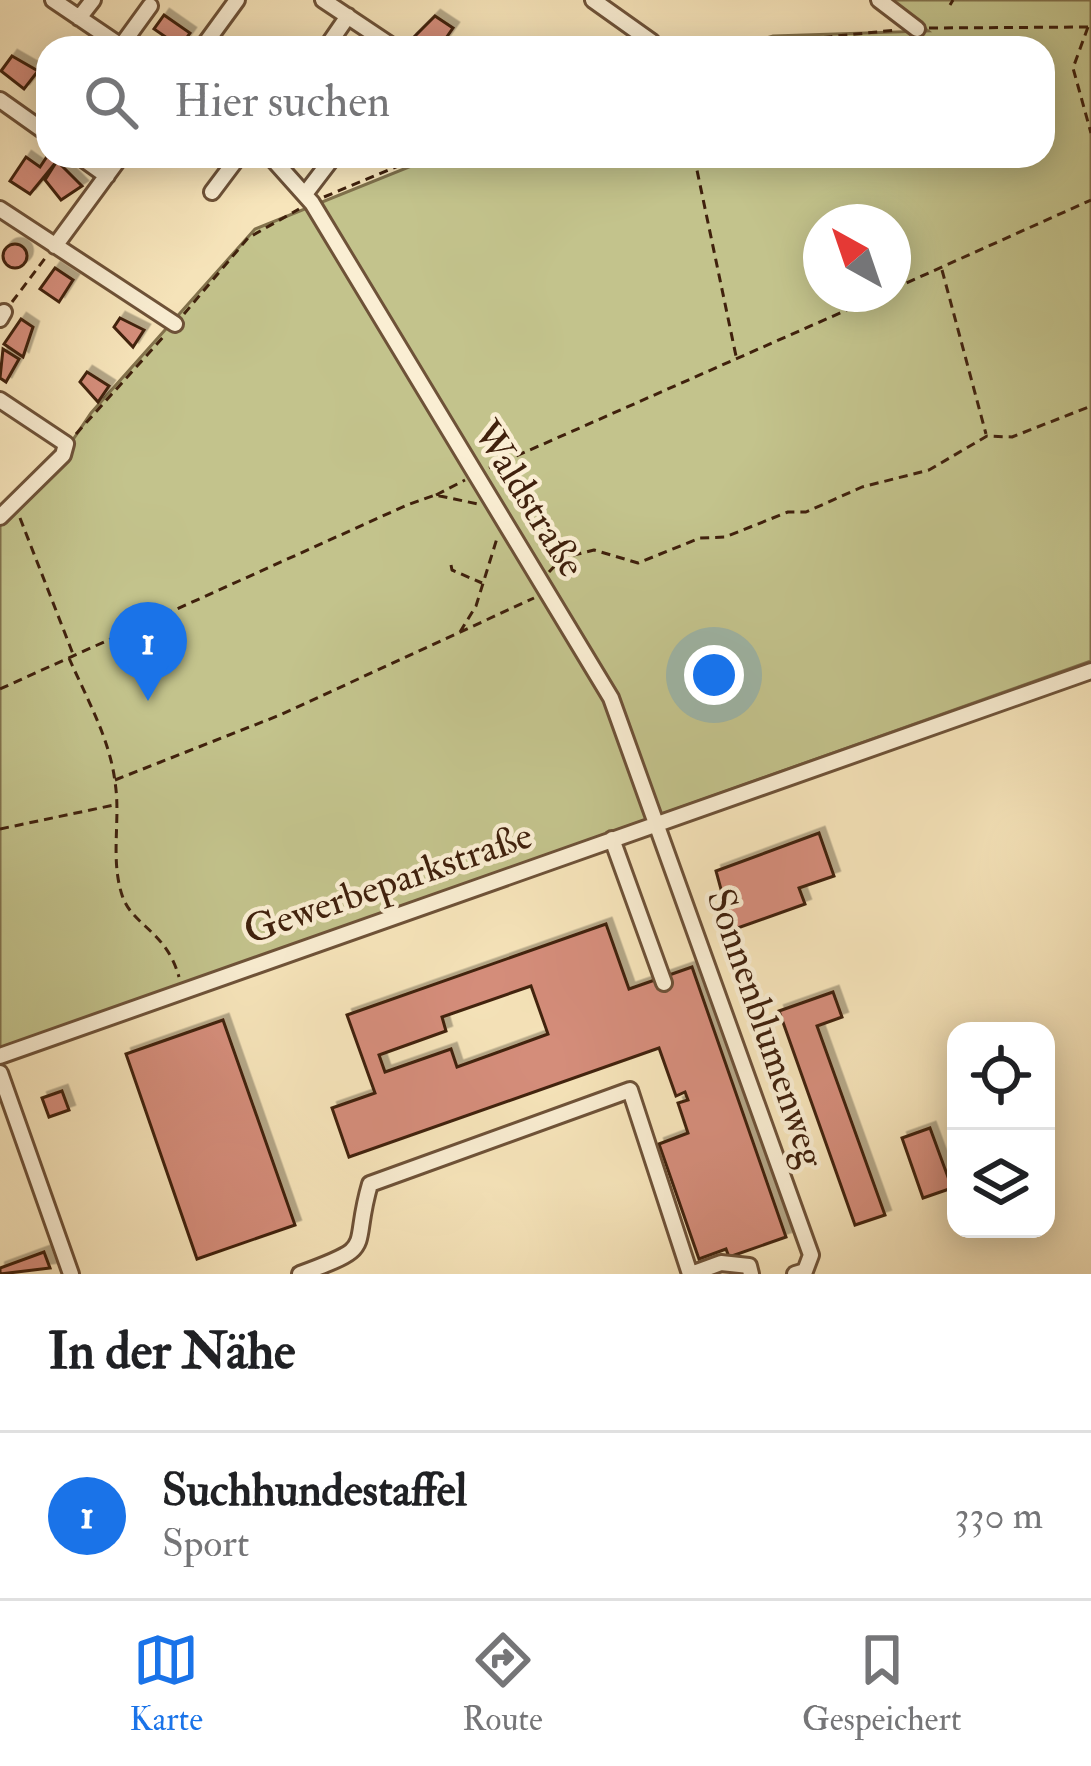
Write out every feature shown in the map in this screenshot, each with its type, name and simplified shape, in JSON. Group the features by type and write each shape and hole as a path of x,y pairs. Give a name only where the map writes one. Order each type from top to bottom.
{"street":[{"path":"53,0 106,36"},
{"path":"80,18 93,0"},
{"path":"215,36 237,0"},
{"path":"323,0 377,36"},
{"path":"593,0 644,36"},
{"path":"879,0 917,28"},
{"path":"129,36 149,6"},
{"path":"334,36 348,16"},
{"path":"0,100 36,126"},
{"path":"96,168 107,176"},
{"path":"55,246 113,168"},
{"path":"212,191 230,168"},
{"name":"Waldstraße","path":"281,168 323,220 611,698 658,822"},
{"path":"308,198 327,168"},
{"path":"0,209 175,324"},
{"path":"0,400 65,444 63,455 0,518"},
{"name":"Gewerbeparkstraße","path":"0,1056 1091,670"},
{"name":"Sonnenblumenweg","path":"658,822 811,1255 805,1270 795,1274"},
{"path":"611,839 664,983"},
{"path":"0,1072 71,1274"},
{"path":"300,1274 351,1255 361,1245 370,1184 630,1090 690,1274 722,1263 749,1266 751,1274"}],"path":[{"path":"837,36 917,28 1090,26 1073,68 1091,133"},
{"path":"65,444 248,238 308,198 389,168"},
{"path":"697,168 737,358"},
{"path":"911,282 1091,200"},
{"path":"2,316 55,246"},
{"path":"941,268 987,436"},
{"path":"0,689 842,312"},
{"path":"116,780 190,754 458,635 543,585 562,558 594,550 638,563 700,538 725,537 788,512 806,512 862,487 928,470 987,436 1012,437 1091,406"},
{"path":"435,495 496,508"},
{"path":"12,505 29,535 116,780 117,878 125,903 166,944 183,990"},
{"path":"458,635 484,584 506,524"},
{"path":"451,565 452,570 484,584"},
{"path":"0,829 116,804"}],"green space":[{"path":"888,0 1091,0 1091,661 0,1050 0,513 68,447 91,413 255,229 406,168 1055,168 1055,36 773,36 928,31"}],"building":[{"path":"164,15 190,33 164,36 154,29"},
{"path":"435,16 453,28 447,36 415,36"},
{"path":"12,56 36,74 24,89 1,71"},
{"path":"26,157 36,168 51,168 30,194 10,181"},
{"path":"53,168 64,168 82,186 61,200 45,180"},
{"path":"15,244 24,247 24,265 15,268 6,265 3,256 6,247"},
{"path":"55,268 73,280 59,302 40,289"},
{"path":"120,318 144,330 133,347 114,327"},
{"path":"21,319 33,327 23,357 4,344"},
{"path":"3,349 19,359 6,382 0,378"},
{"path":"87,372 109,386 98,402 80,382"},
{"path":"819,833 834,876 799,888 805,904 732,930 716,871"},
{"path":"606,924 629,989 692,967 786,1237 729,1257 726,1249 699,1259 659,1144 688,1133 678,1103 688,1100 685,1092 676,1096 659,1048 349,1157 332,1108 375,1093 347,1015","holes":["531,986 548,1034 457,1067 451,1049 385,1072 379,1055 446,1031 442,1017"]},
{"path":"833,992 842,1017 817,1026 885,1215 855,1225 779,1011"},
{"path":"223,1020 295,1225 197,1259 126,1054"},
{"path":"62,1091 69,1110 49,1117 42,1098"},
{"path":"930,1128 947,1174 947,1190 923,1198 902,1138"},
{"path":"44,1252 50,1268 0,1274 0,1268"}],"place":[{"name":"Suchhundestaffel","path":"148,701"}]}
